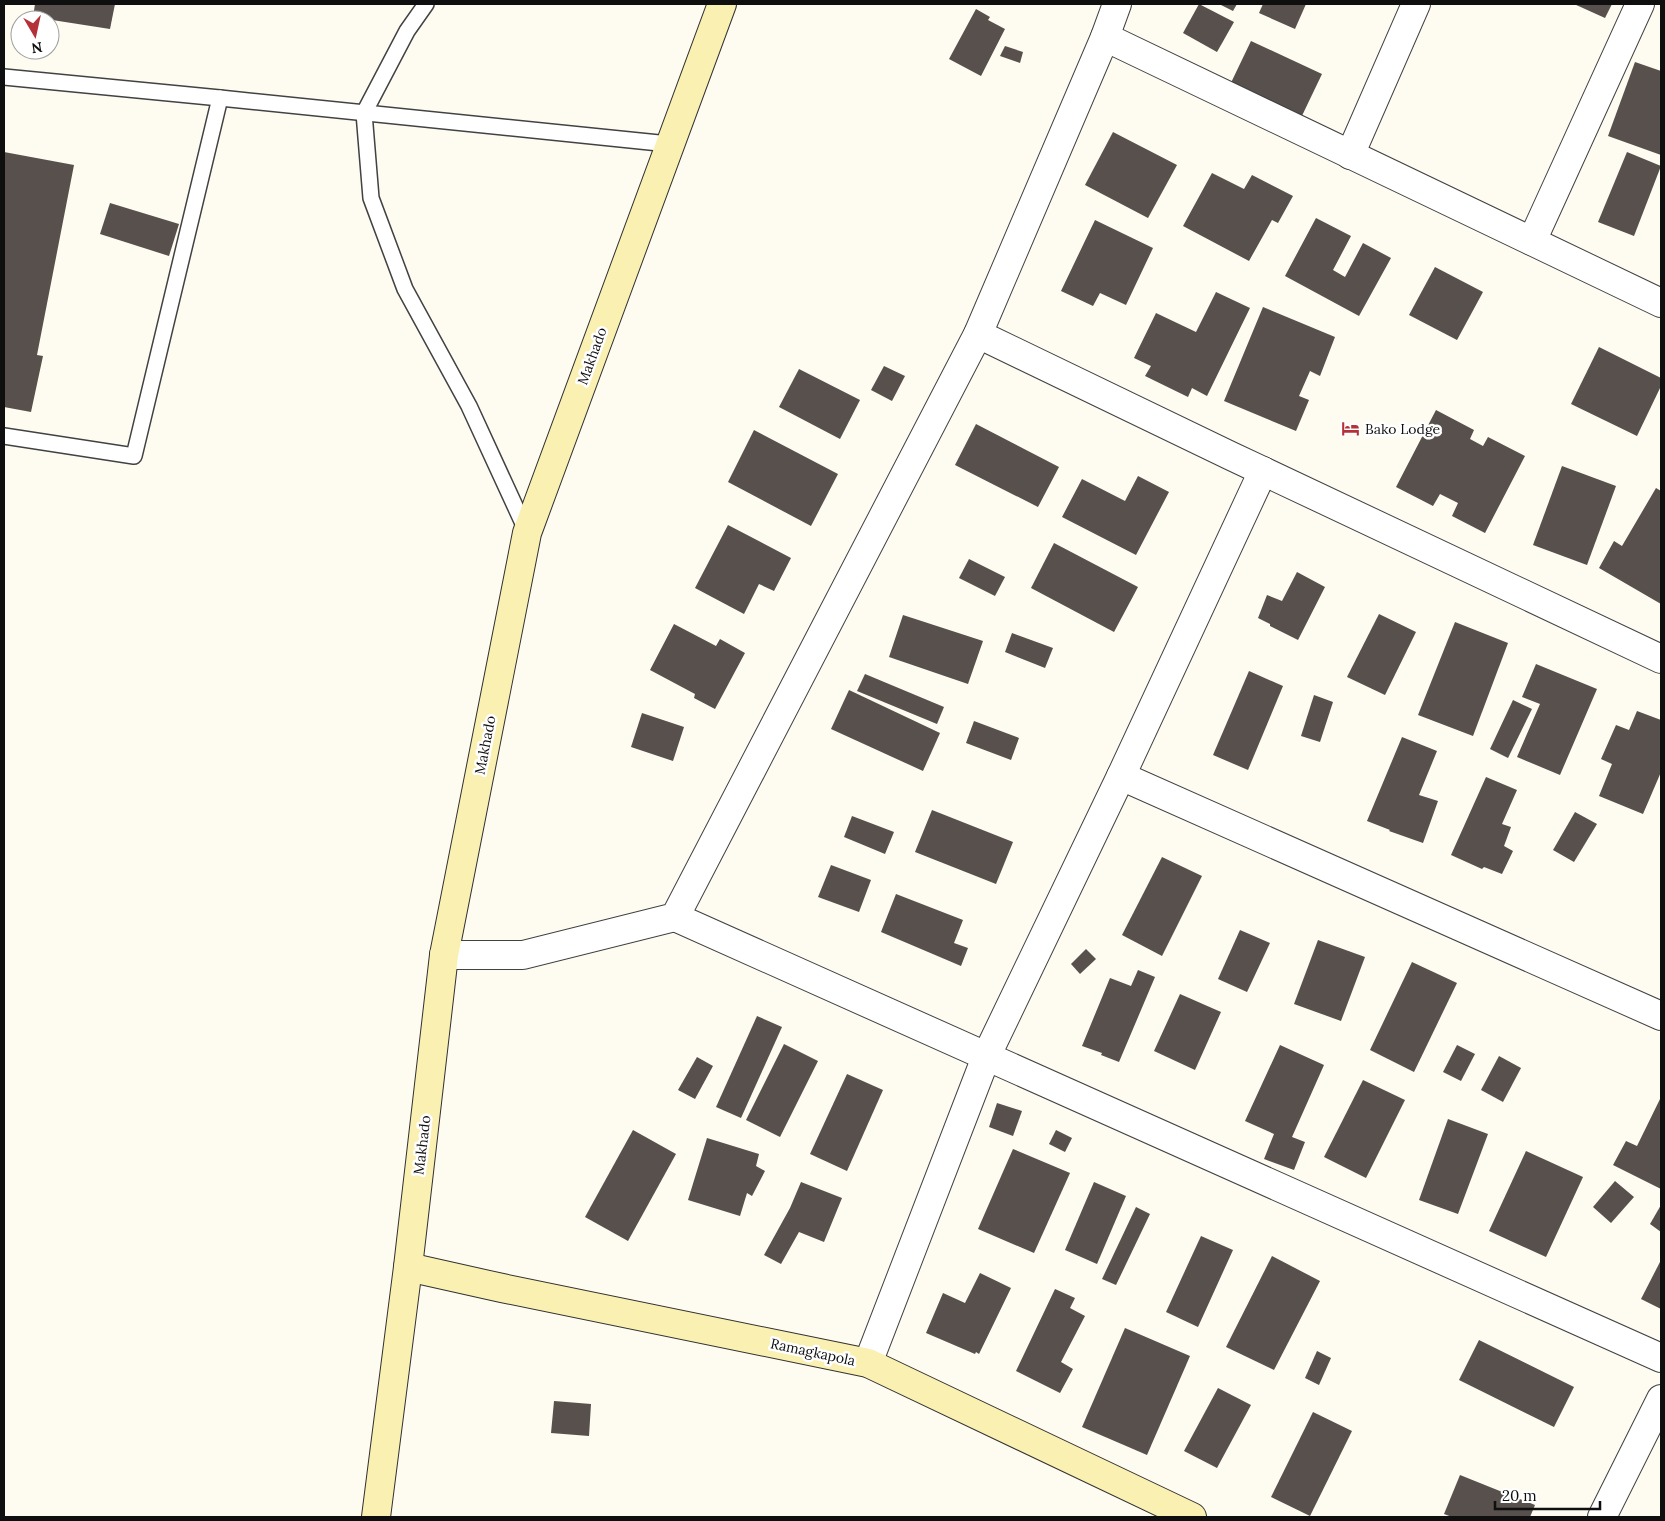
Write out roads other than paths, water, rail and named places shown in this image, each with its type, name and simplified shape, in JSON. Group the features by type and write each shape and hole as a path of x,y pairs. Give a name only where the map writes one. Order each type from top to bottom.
{"street":[{"name":"Makhado","path":"376,1517 408,1267 444,954 528,533 669,144 722,4"},
{"path":"674,917 978,334 1105,37 1117,4"},
{"path":"1350,155 1416,4"},
{"path":"1532,241 1640,4"},
{"path":"1105,37 1661,303"},
{"path":"978,334 1661,659"},
{"path":"868,1363 986,1057 1121,776 1263,471"},
{"path":"1121,776 1661,1016"},
{"path":"444,954 523,955 674,917 1661,1358"},
{"name":"Ramagkapola","path":"408,1267 868,1363 1192,1517"},
{"path":"1602,1517 1661,1399"}],"lane":[{"path":"426,4 407,31 364,113 371,198 405,289 469,406 528,533"},
{"path":"4,77 669,144"},
{"path":"4,436 134,456 220,98"}],"place":[{"name":"Bako Lodge","path":"1351,429"}]}
